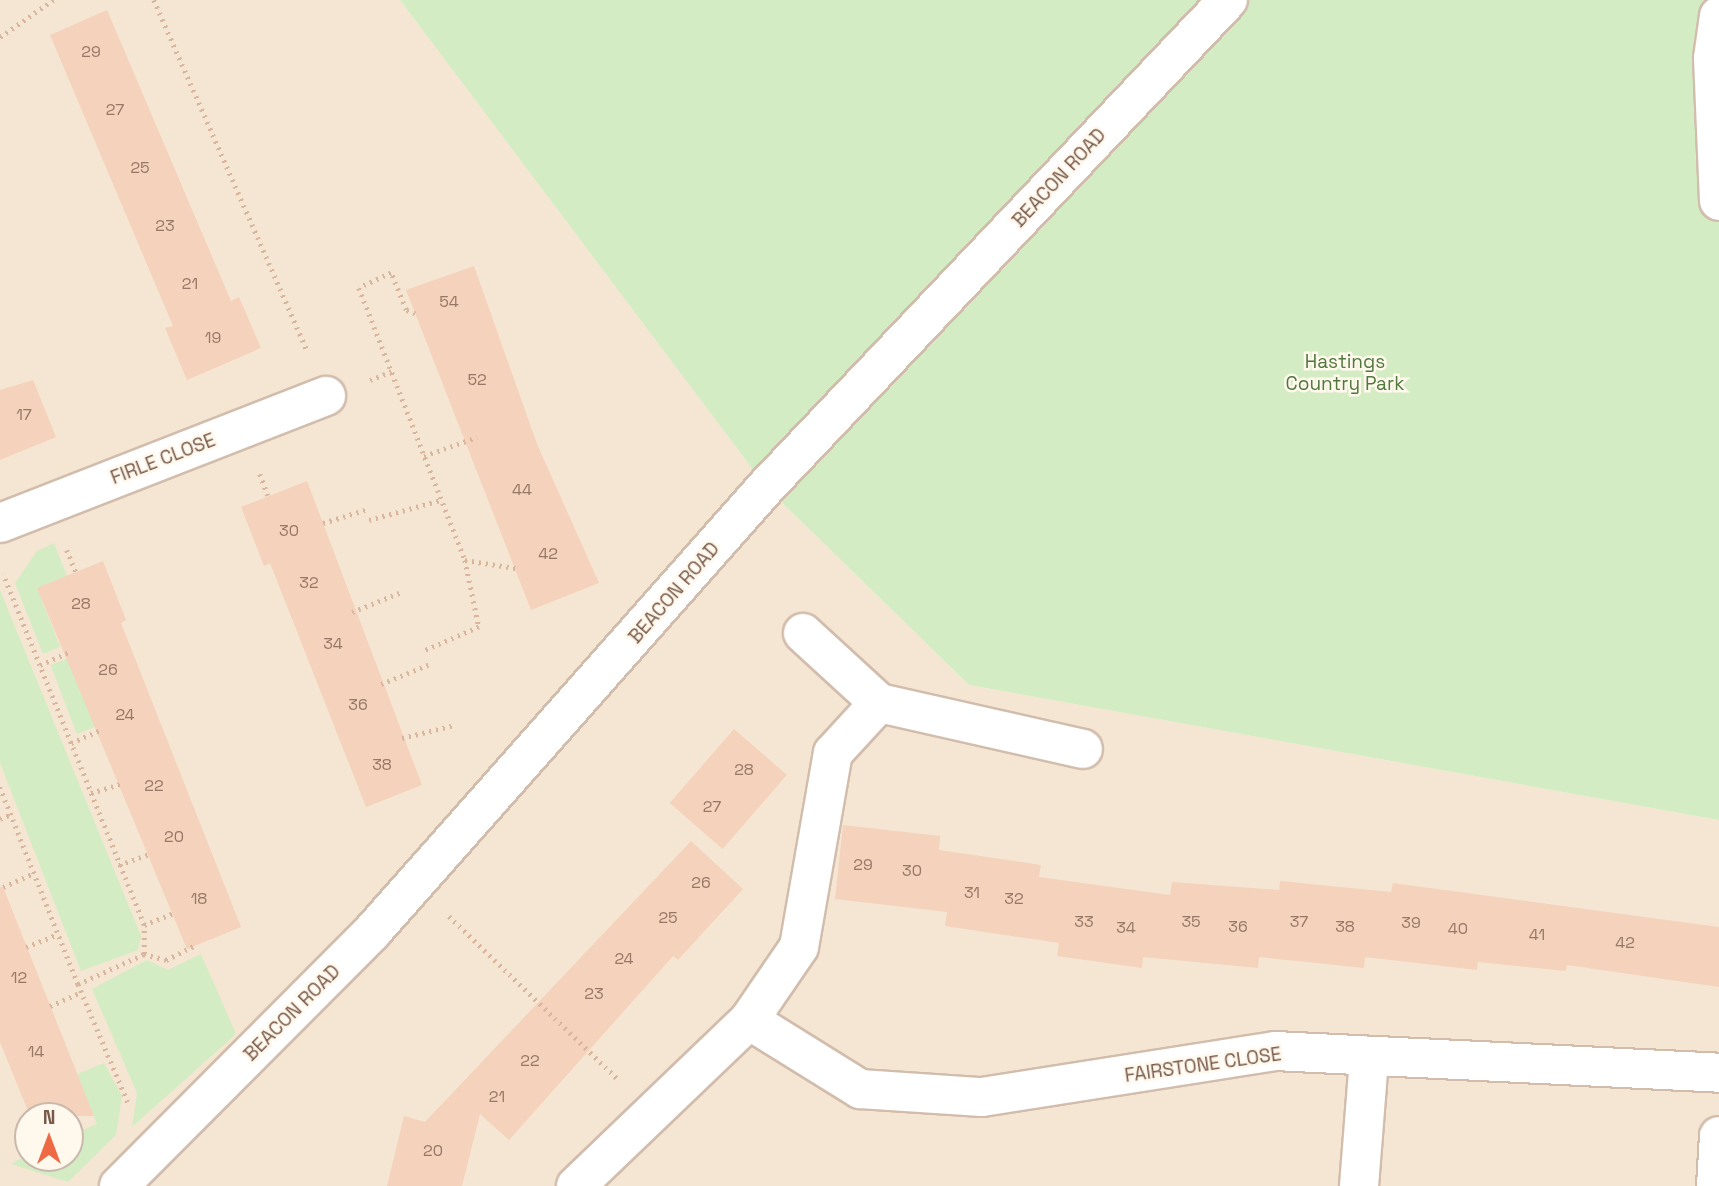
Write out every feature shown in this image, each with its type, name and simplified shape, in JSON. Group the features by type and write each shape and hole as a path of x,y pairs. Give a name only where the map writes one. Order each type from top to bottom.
{"street":[{"name":"BEACON ROAD","path":"119,1186 416,884 766,487 1228,0"},
{"path":"1719,16 1713,58 1719,201"},
{"name":"FIRLE CLOSE","path":"0,523 326,396"},
{"path":"803,633 879,703 1083,749"},
{"path":"576,1186 749,1020 799,947 833,753 879,703"},
{"name":"FAIRSTONE CLOSE","path":"749,1020 860,1089 982,1097 1275,1051 1369,1059 1719,1073"},
{"path":"1359,1186 1369,1059"},
{"path":"1716,1186 1719,1136"}],"path":[{"path":"0,37 52,0"},
{"path":"154,0 326,396"},
{"path":"415,314 407,310 391,273 359,288 465,560 479,627 425,652"},
{"path":"425,456 477,438"},
{"path":"369,520 441,500"},
{"path":"323,523 365,510"},
{"path":"64,543 76,572"},
{"path":"465,560 514,568"},
{"path":"3,574 144,925 144,954"},
{"path":"352,612 400,593"},
{"path":"40,665 69,652"},
{"path":"381,684 430,664"},
{"path":"402,738 455,725"},
{"path":"71,743 100,730"},
{"path":"91,793 121,784"},
{"path":"0,787 78,984 130,1096 128,1109"},
{"path":"0,819 11,814"},
{"path":"119,864 149,853"},
{"path":"3,887 34,873"},
{"path":"416,884 652,1112"},
{"path":"144,925 173,913"},
{"path":"26,947 58,934"},
{"path":"78,984 144,954 166,960 195,945"},
{"path":"50,1006 82,992"}],"shaded area":[{"path":"0,0 400,0 766,487 969,685 1719,820 1719,1186 0,1186"}],"green space":[{"name":"Hastings Country Park","path":"400,0 1719,0 1719,820 969,685 766,487"},
{"path":"54,543 67,576 37,588 60,647 43,654 15,583 37,551"},
{"path":"0,590 141,936 138,950 81,971 0,763"},
{"path":"71,657 98,726 77,734 50,665"},
{"path":"201,954 236,1034 132,1127 137,1093 92,989 147,960 168,970"},
{"path":"104,1063 122,1096 116,1135 84,1166 84,1129 97,1124 77,1074"},
{"path":"36,1172 78,1172 68,1182"}],"building":[{"path":"107,10 231,301 239,297 261,348 187,380 165,328 173,326 50,35"},
{"path":"474,266 537,444 599,583 531,610 406,290"},
{"path":"33,380 56,437 0,460 0,390"},
{"path":"307,481 422,785 366,807 270,563 264,566 241,507"},
{"path":"103,561 126,620 121,623 241,927 187,949 37,588"},
{"path":"734,729 787,775 723,849 670,803"},
{"path":"843,825 940,836 939,850 1041,865 1039,877 1170,895 1172,882 1279,890 1280,881 1391,892 1393,883 1719,927 1719,987 1567,965 1566,971 1478,962 1477,970 1365,957 1364,968 1259,957 1258,968 1143,957 1142,968 1057,956 1059,943 945,926 947,912 835,899"},
{"path":"691,841 743,889 678,960 673,956 509,1140 480,1114 462,1186 387,1186 404,1116 425,1122"},
{"path":"0,887 3,887 94,1116 84,1116 84,1102 24,1102 0,1042"}]}
